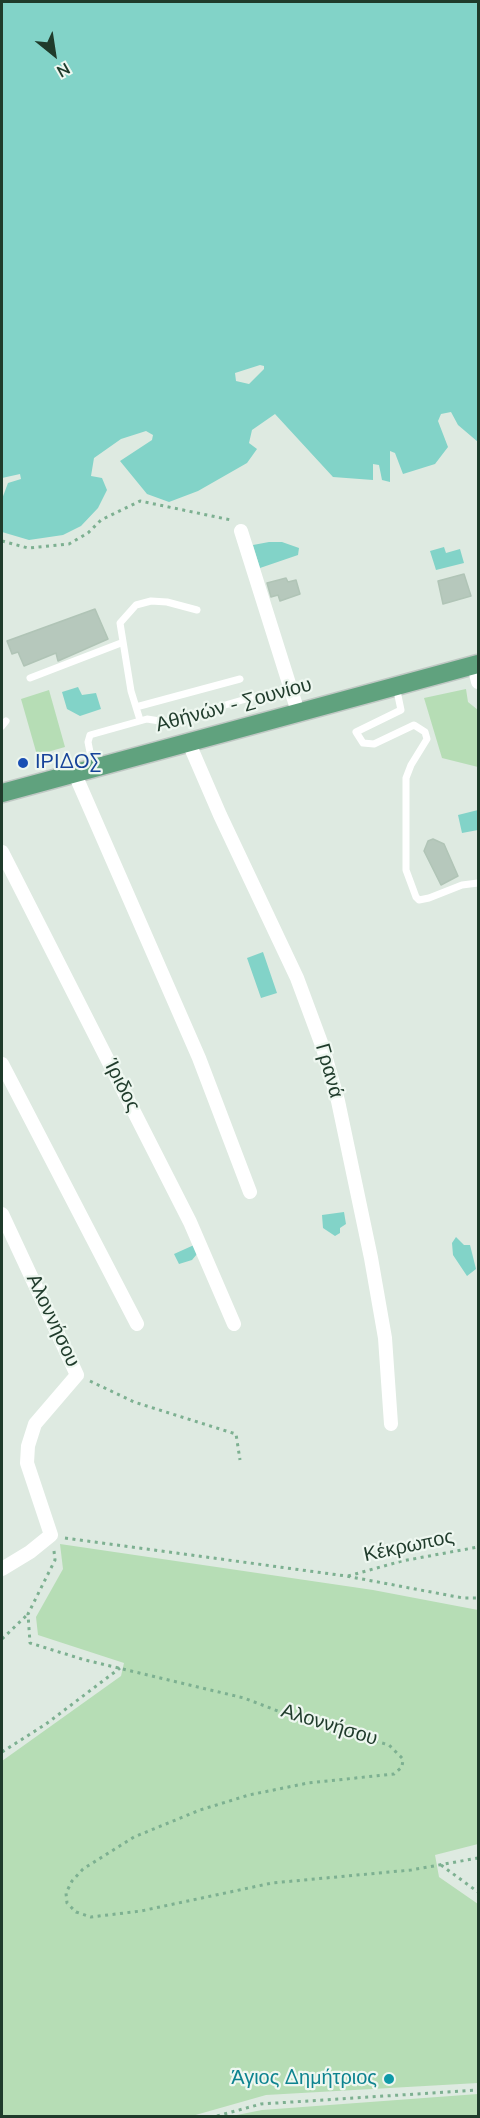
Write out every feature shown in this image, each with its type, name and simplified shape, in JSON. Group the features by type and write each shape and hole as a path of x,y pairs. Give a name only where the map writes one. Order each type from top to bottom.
{"main road":[{"name":"Αθήνών - Σουνίου","path":"2,793 396,686 477,670"}],"street":[{"path":"242,531 298,712"},
{"name":"Γρανά","path":"188,741 220,815 297,978 323,1048 340,1112 371,1258 385,1338 391,1424"},
{"path":"74,772 199,1058 250,1192"},
{"name":"Ίριδος","path":"2,852 190,1222 234,1324"},
{"path":"2,1064 137,1324"},
{"name":"Αλοννήσου","path":"2,1214 77,1375 35,1425 28,1446 27,1462 51,1535"},
{"path":"2,1569 30,1552 51,1535"}],"lane":[{"path":"140,720 121,643 120,623 136,605 151,601 167,602 197,610"},
{"path":"30,678 121,643"},
{"path":"136,706 240,679"},
{"path":"396,686 401,710 356,732 363,743 374,744 414,725 425,732 427,739 406,778 406,870 416,897 419,900 429,898 462,885 478,883"},
{"path":"93,767 88,742 90,735 140,720 166,722 260,695"}],"path":[{"path":"2,541 28,548 69,544 88,533 102,520 140,501 184,512 237,521 242,531"},
{"path":"77,1375 134,1402 236,1434 240,1460"},
{"path":"2,1639 28,1614 55,1560 51,1535 346,1576 463,1598 478,1598"},
{"name":"Κέκρωπος","path":"346,1576 402,1561 478,1547"},
{"name":"Αλοννήσου","path":"28,1614 30,1643 120,1668 244,1698 296,1718 389,1745 403,1759 402,1767 394,1774 308,1783 249,1795 200,1810 134,1837 83,1869 72,1881 66,1893 67,1903 76,1912 91,1917 141,1911 272,1883 411,1870 478,1858"},
{"path":"2,1752 46,1724 120,1668"},
{"path":"441,1865 478,1892"},
{"path":"217,2116 261,2104 478,2090"}],"green space":[{"path":"466,689 468,702 478,710 478,767 442,758 424,698"},
{"path":"49,690 65,747 37,755 21,699"},
{"path":"60,1544 373,1590 478,1610 478,1844 435,1855 439,1877 478,1904 478,2083 266,2095 192,2116 2,2116 2,1761 121,1676 124,1663 38,1635 36,1617 63,1569"},
{"path":"478,2094 478,2116 232,2116 262,2110"}],"water":[{"path":"2,2 478,2 478,442 458,425 451,412 441,414 438,421 448,447 435,464 403,474 395,453 390,451 390,482 382,480 379,465 373,464 373,480 333,477 275,414 252,430 249,443 257,449 247,463 198,491 169,502 147,494 120,461 152,440 153,435 146,431 121,439 94,458 91,476 102,478 107,490 98,508 81,526 63,535 29,540 2,532 2,499 8,483 21,479 20,474 2,478","holes":["260,365 264,366 264,369 249,384 236,381 235,373"]},
{"path":"282,542 299,548 298,555 260,568 253,545"},
{"path":"444,547 446,553 460,549 464,563 436,570 430,551"},
{"path":"78,687 82,695 96,693 101,709 80,716 67,709 62,692"},
{"path":"478,810 478,830 462,833 458,815"},
{"path":"263,952 277,993 261,998 247,958"},
{"path":"344,1212 346,1224 340,1228 340,1233 335,1236 323,1228 322,1215"},
{"path":"456,1237 464,1245 470,1245 476,1269 467,1276 453,1255 452,1243"},
{"path":"194,1245 197,1254 192,1260 179,1264 174,1254"}],"building":[{"path":"464,574 471,596 443,604 438,581"},
{"path":"286,578 288,582 296,580 300,594 280,601 278,595 271,597 267,583"},
{"path":"95,609 108,639 58,661 56,653 24,666 18,652 12,654 7,641"},
{"path":"433,839 444,844 458,876 441,885 424,851 428,841"}],"place":[{"name":"ΙΡΙΔΟΣ","path":"23,763"},
{"name":"Άγιος Δημήτριος","path":"389,2079"}]}
